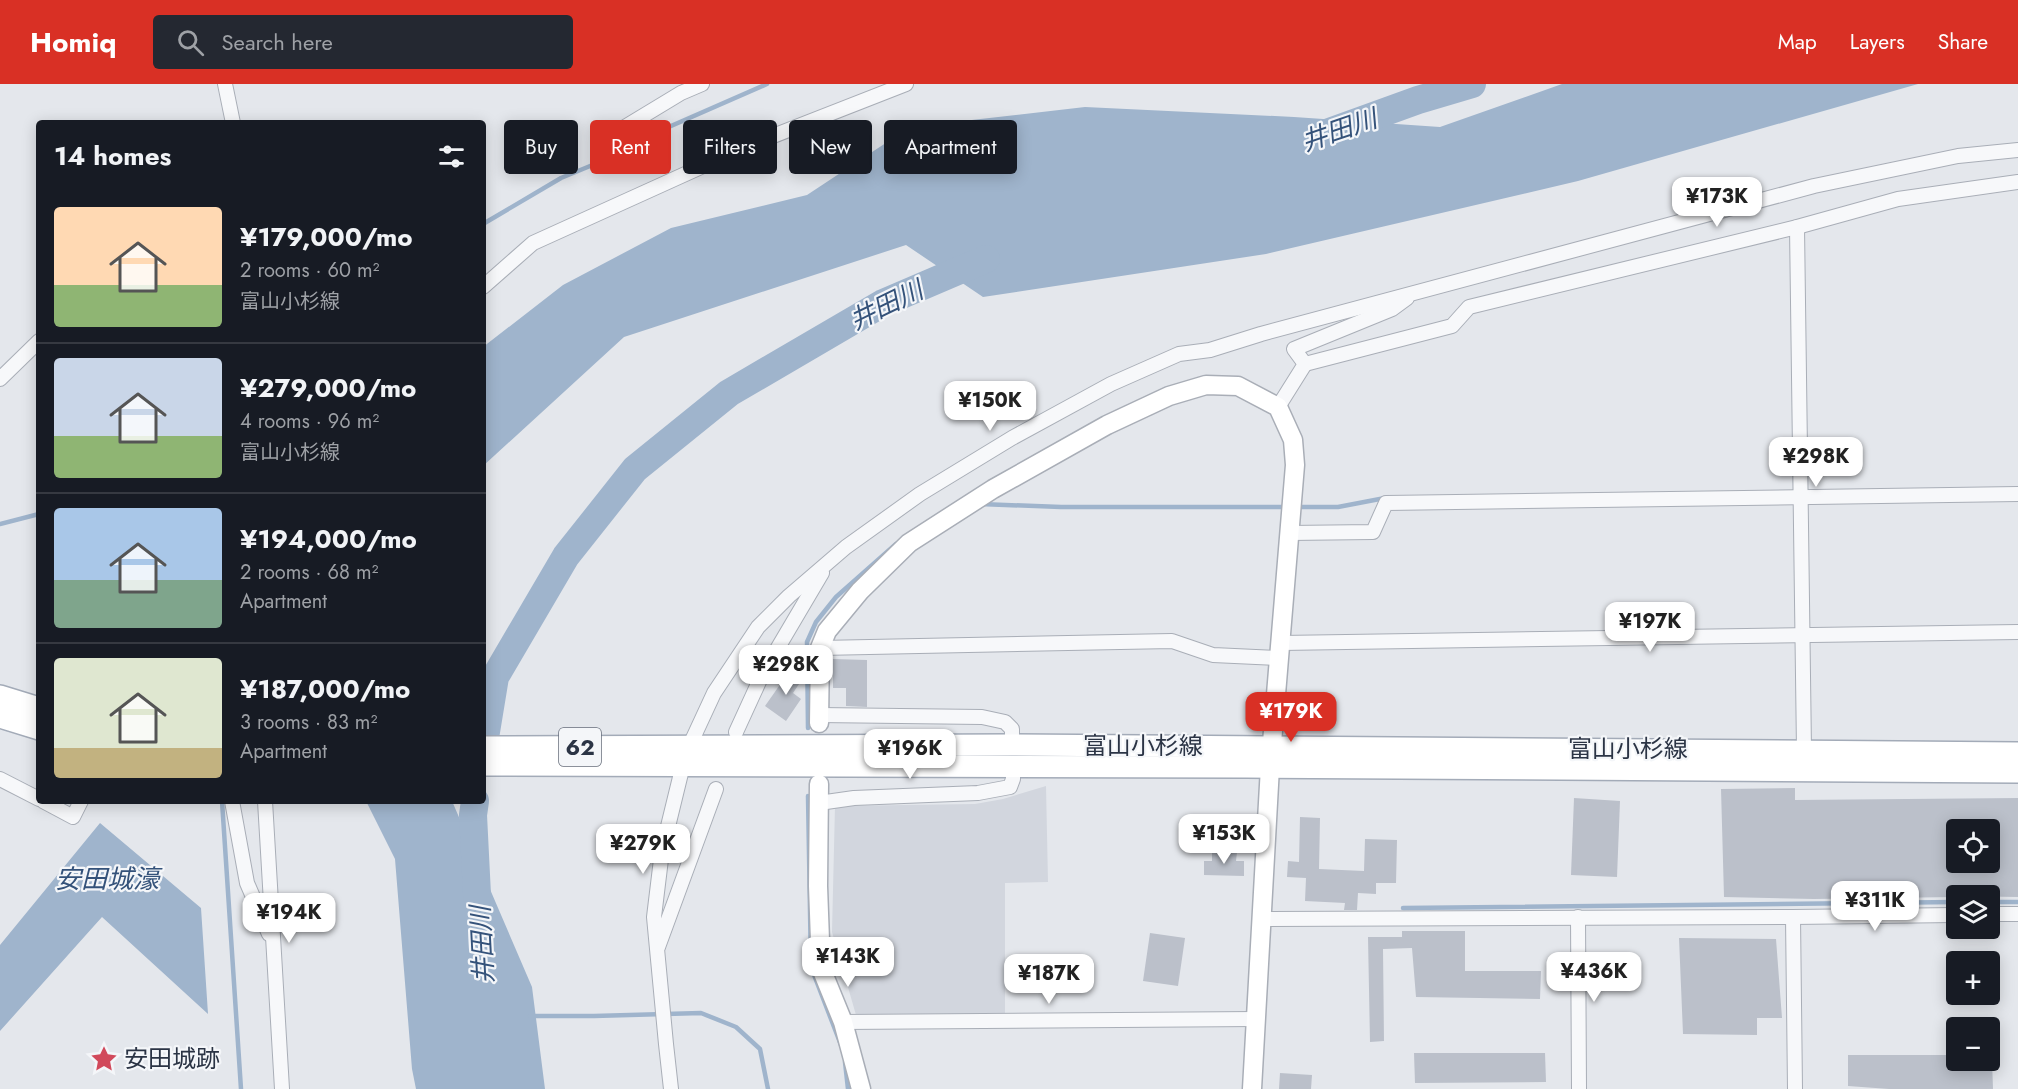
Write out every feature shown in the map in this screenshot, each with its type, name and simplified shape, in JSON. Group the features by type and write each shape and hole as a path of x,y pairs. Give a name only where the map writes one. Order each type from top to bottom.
{"main road":[{"path":"0,696 36,707"},
{"path":"0,717 36,728"},
{"name":"富山小杉線","path":"486,747 681,756 1271,757 2018,772"},
{"name":"富山小杉線","path":"1271,757 1804,750 2018,753"},
{"name":"富山小杉線","path":"486,765 681,756"}],"street":[{"path":"225,84 232,120"},
{"path":"636,120 681,93 702,84"},
{"path":"486,283 533,243 745,147 906,84"},
{"path":"671,1089 654,917 662,851 681,756 714,693 758,627 789,596 846,547 920,494 1012,438 1111,384 1179,354 1210,350 1261,334 1814,186 1958,156 2018,150"},
{"path":"1278,407 1305,364 1452,326 1469,307 1797,227 1898,199 2018,182"},
{"path":"1797,227 1804,750"},
{"path":"1305,364 1294,349 1392,309 1413,293"},
{"path":"0,379 36,344"},
{"path":"819,804 854,798 978,793 1010,787 1013,779 1012,729 1005,722 982,717 819,719 820,648 827,632 860,591 909,543 993,489 1107,425 1169,396 1206,385 1238,386 1278,407 1293,440 1295,465 1271,757 1252,1089"},
{"path":"1289,533 1373,532 1386,503 2018,494"},
{"path":"736,732 763,673 827,563"},
{"path":"820,648 1172,641 1214,655 1280,650 1803,635 2018,632"},
{"path":"0,779 36,797"},
{"path":"819,784 821,969 843,1022 861,1089"},
{"path":"658,949 716,789"},
{"path":"49,804 73,817 80,804"},
{"path":"233,804 247,883 273,944"},
{"path":"265,804 282,1089"},
{"path":"2000,914 2018,914"},
{"path":"1262,919 1946,915"},
{"path":"1578,917 1579,1089"},
{"path":"1793,917 1795,1089"},
{"path":"843,1022 1256,1019"}],"shaded area":[{"path":"1046,786 1048,882 1005,883 1005,1015 856,1015 832,932 835,806 975,804 1003,799"}],"water":[{"path":"1562,84 1918,84 1578,181 1266,254 983,297 906,245 624,337 486,463 486,345 563,285 671,228 807,195 839,174 872,174 872,152 884,144 884,174 1017,174 1017,120 971,120 1085,107 1440,127"},
{"path":"368,804 453,804 532,987 545,1089 416,1089 412,1069 395,859"},
{"name":"安田城濠","path":"100,823 201,908 208,1014 102,917 0,1031 0,945"}],"building":[{"path":"833,659 867,660 867,707 846,706 846,688 833,688"},
{"path":"791,669 803,678 793,693 801,699 786,721 765,706"},
{"path":"1795,788 1795,800 2018,798 2018,897 2000,897 2000,885 1946,885 1946,897 1814,899 1724,897 1721,789"},
{"path":"1574,798 1620,801 1617,877 1571,875"},
{"path":"1300,817 1320,818 1319,869 1364,871 1365,839 1397,840 1396,883 1376,883 1376,894 1358,893 1357,910 1344,910 1345,903 1305,901 1306,878 1287,877 1288,861 1299,862"},
{"path":"1212,851 1237,852 1236,861 1244,861 1244,876 1204,875 1204,861 1212,861"},
{"path":"1402,931 1465,931 1465,971 1541,971 1540,999 1416,997 1412,948 1383,949 1384,1041 1370,1042 1368,937 1402,937"},
{"path":"1150,933 1185,938 1178,986 1143,981"},
{"path":"1679,938 1776,939 1782,1018 1757,1018 1757,1035 1683,1034"},
{"path":"1414,1053 1545,1053 1546,1082 1415,1083"},
{"path":"1848,1055 1946,1055 1946,1071 1992,1071 1993,1089 1889,1089 1848,1086"},
{"path":"1280,1073 1312,1075 1311,1089 1279,1089"}],"waterway":[{"path":"486,222 561,178 624,152 639,140 767,84"},
{"name":"井田川","path":"1324,134 1418,100 1472,84"},
{"name":"井田川","path":"486,732 495,677 566,556 635,469 729,393 883,303 986,259"},
{"path":"1295,507 1338,507 1385,498"},
{"path":"980,504 1061,507 1286,507"},
{"path":"0,524 36,515"},
{"path":"808,728 807,642 816,622 836,597 896,544"},
{"path":"808,796 811,967 841,1045"},
{"path":"222,804 241,1089"},
{"name":"井田川","path":"475,804 473,815 477,895"},
{"path":"1403,908 1946,902"},
{"path":"2000,902 2018,902"},
{"path":"530,1016 701,1013 736,1027 760,1049 768,1089"},
{"path":"845,1062 848,1089"}],"place":[{"name":"安田城跡","path":"104,1059"}]}
